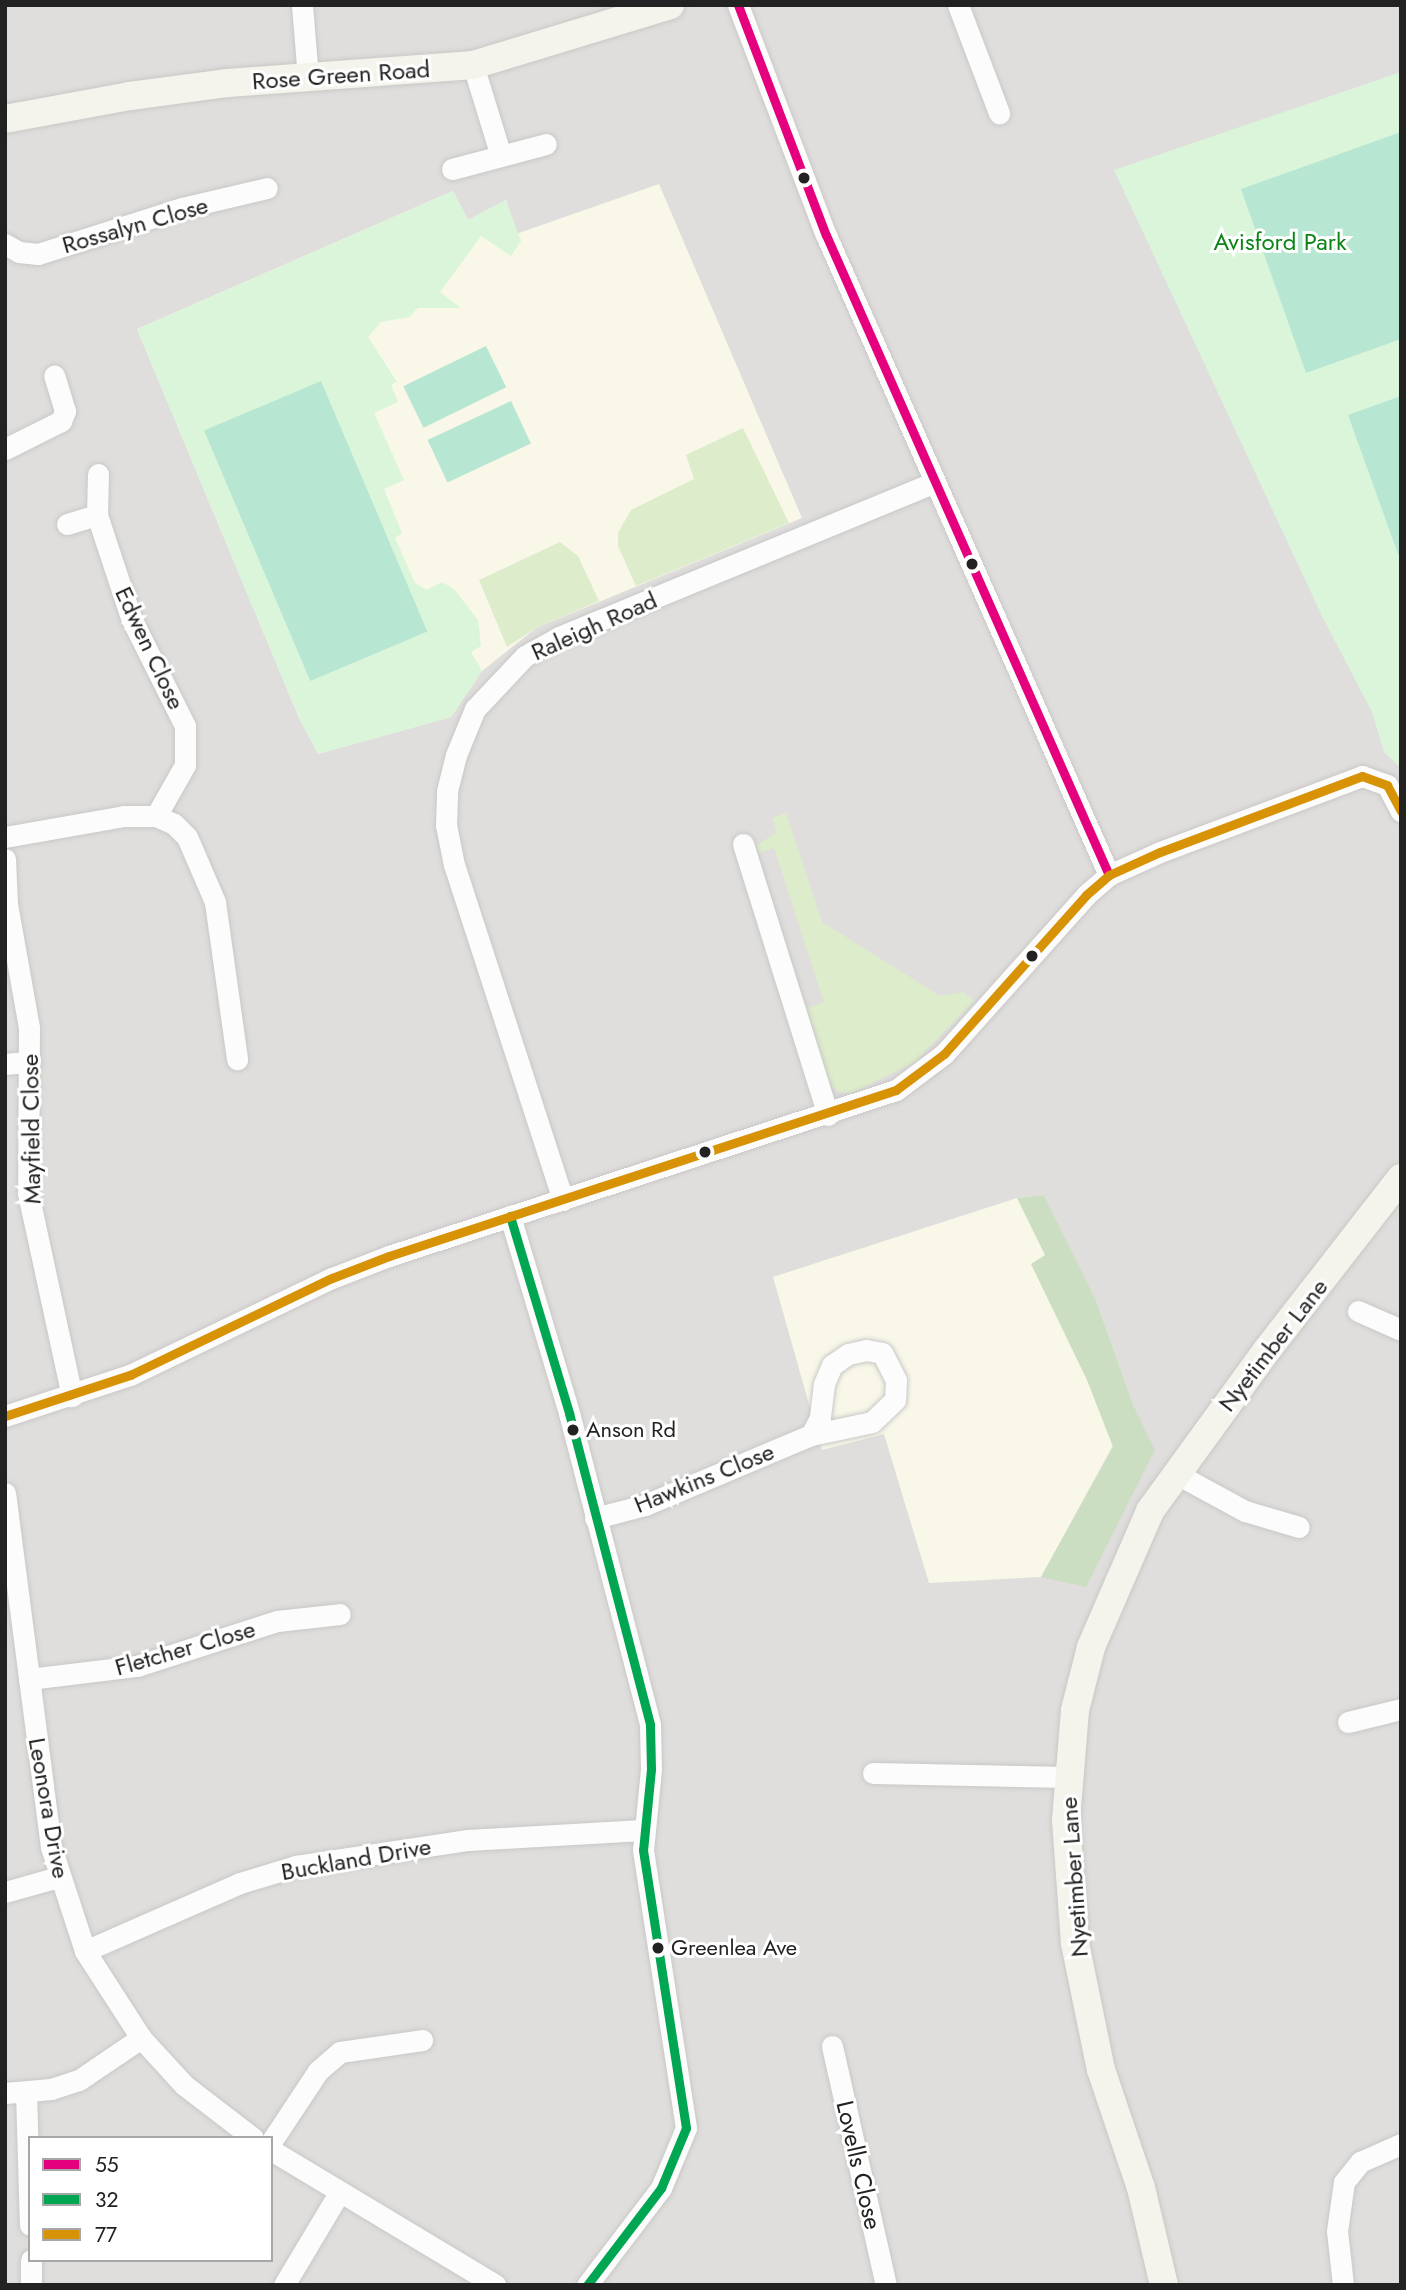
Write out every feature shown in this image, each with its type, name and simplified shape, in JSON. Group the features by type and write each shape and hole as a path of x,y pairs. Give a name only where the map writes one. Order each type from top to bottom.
{"street":[{"path":"302,5 308,78"},
{"name":"Rose Green Road","path":"5,119 130,96 473,65 670,5"},
{"path":"738,5 826,235 933,483 1109,875"},
{"path":"958,5 999,113"},
{"path":"473,65 501,156"},
{"path":"452,169 546,144"},
{"name":"Rossalyn Close","path":"5,244 19,253 37,254 182,208 267,188"},
{"path":"5,449 61,421 65,411 54,376"},
{"name":"Edwen Close","path":"98,474 97,515 131,618 185,726 185,765 156,816"},
{"name":"Raleigh Road","path":"563,1200 454,865 446,825 447,791 456,755 475,709 525,656 559,637 933,483"},
{"path":"67,524 97,515"},
{"path":"5,1416 130,1375 332,1278 510,1216 874,1101 930,1068 1109,875 1362,776 1387,785 1401,811"},
{"path":"5,837 90,818 156,816 187,837 215,902 237,1059"},
{"path":"743,844 828,1115"},
{"name":"Mayfield Close","path":"5,859 7,904 20,964 30,1062 28,1193 72,1396"},
{"path":"5,1064 30,1062"},
{"name":"Nyetimber Lane","path":"1164,2285 1144,2200 1086,2012 1070,1881 1068,1777 1075,1710 1091,1647 1122,1570 1175,1473 1401,1178"},
{"path":"510,1216 650,1725 651,1769 643,1830 686,2128 661,2188 587,2285"},
{"path":"1358,1311 1401,1330"},
{"name":"Hawkins Close","path":"595,1518 645,1505 811,1435 872,1422 886,1413 895,1400 897,1380 882,1353 866,1350 848,1354 832,1365 811,1435"},
{"path":"1175,1473 1245,1511 1299,1527"},
{"name":"Leonora Drive","path":"5,1493 15,1639 29,1679 58,1877 85,1951 141,2038 184,2085 250,2136"},
{"name":"Fletcher Close","path":"29,1679 137,1666 277,1620 340,1614"},
{"path":"1348,1722 1401,1709"},
{"path":"873,1773 1068,1777"},
{"name":"Buckland Drive","path":"85,1951 240,1883 296,1866 468,1840 560,1831 643,1830"},
{"path":"5,1892 58,1877"},
{"path":"28,2206 16,2092 79,2080 141,2038"},
{"path":"273,2139 318,2071 340,2052 422,2040"},
{"name":"Lovells Close","path":"832,2046 886,2285"},
{"path":"1343,2285 1337,2231 1344,2182 1360,2162 1401,2144"},
{"path":"273,2151 496,2285"},
{"path":"284,2285 339,2193"},
{"path":"31,2262 32,2285"}],"shaded area":[{"path":"5,5 1401,5 1401,2285 5,2285"},
{"path":"659,184 802,518 536,628 482,671 451,717 318,754 299,718 137,329 453,191 468,220 506,200 516,234"},
{"path":"1044,1195 1096,1300 1134,1407 1041,1577 929,1583 884,1434 822,1450 773,1277 1017,1198"}],"green space":[{"name":"Avisford Park","path":"1401,72 1401,768 1384,752 1372,712 1322,616 1114,170"},
{"path":"1401,132 1401,339 1306,373 1241,189"},
{"path":"453,191 468,220 506,200 521,241 511,256 481,236 440,292 461,308 418,308 409,317 381,322 368,337 397,382 391,385 398,402 374,413 404,480 384,489 402,533 395,538 415,583 427,590 442,582 454,589 478,620 481,646 471,652 482,671 451,717 318,754 299,718 137,329"},
{"path":"486,346 506,387 423,428 403,386"},
{"path":"321,381 427,631 310,681 204,431"},
{"path":"1401,396 1401,562 1348,415"},
{"path":"511,401 531,444 447,482 428,440"},
{"path":"743,428 789,523 636,586 618,546 618,533 631,510 694,479 686,455"},
{"path":"560,542 578,556 599,601 536,628 507,647 479,580"},
{"path":"786,813 822,922 940,996 964,992 974,1001 915,1062 850,1094 837,1091 827,1080 804,1009 824,1002 774,848 759,853 756,846 777,832 772,818"},
{"path":"1044,1195 1096,1300 1134,1407 1155,1450 1086,1587 1041,1577 1113,1447 1087,1380 1031,1264 1045,1255 1017,1198"}],"transit line":[{"name":"55","path":"738,5 826,235 1109,875"},
{"name":"77","path":"5,1416 130,1375 332,1278 389,1256 896,1090 944,1054 1086,895 1109,875 1160,852 1362,776 1387,785 1401,811"},
{"name":"32","path":"510,1216 569,1413 650,1725 651,1769 643,1850 686,2128 661,2188 587,2285"}],"place":[{"name":"Anson Rd","path":"573,1430"},
{"name":"Greenlea Ave","path":"658,1948"}]}
